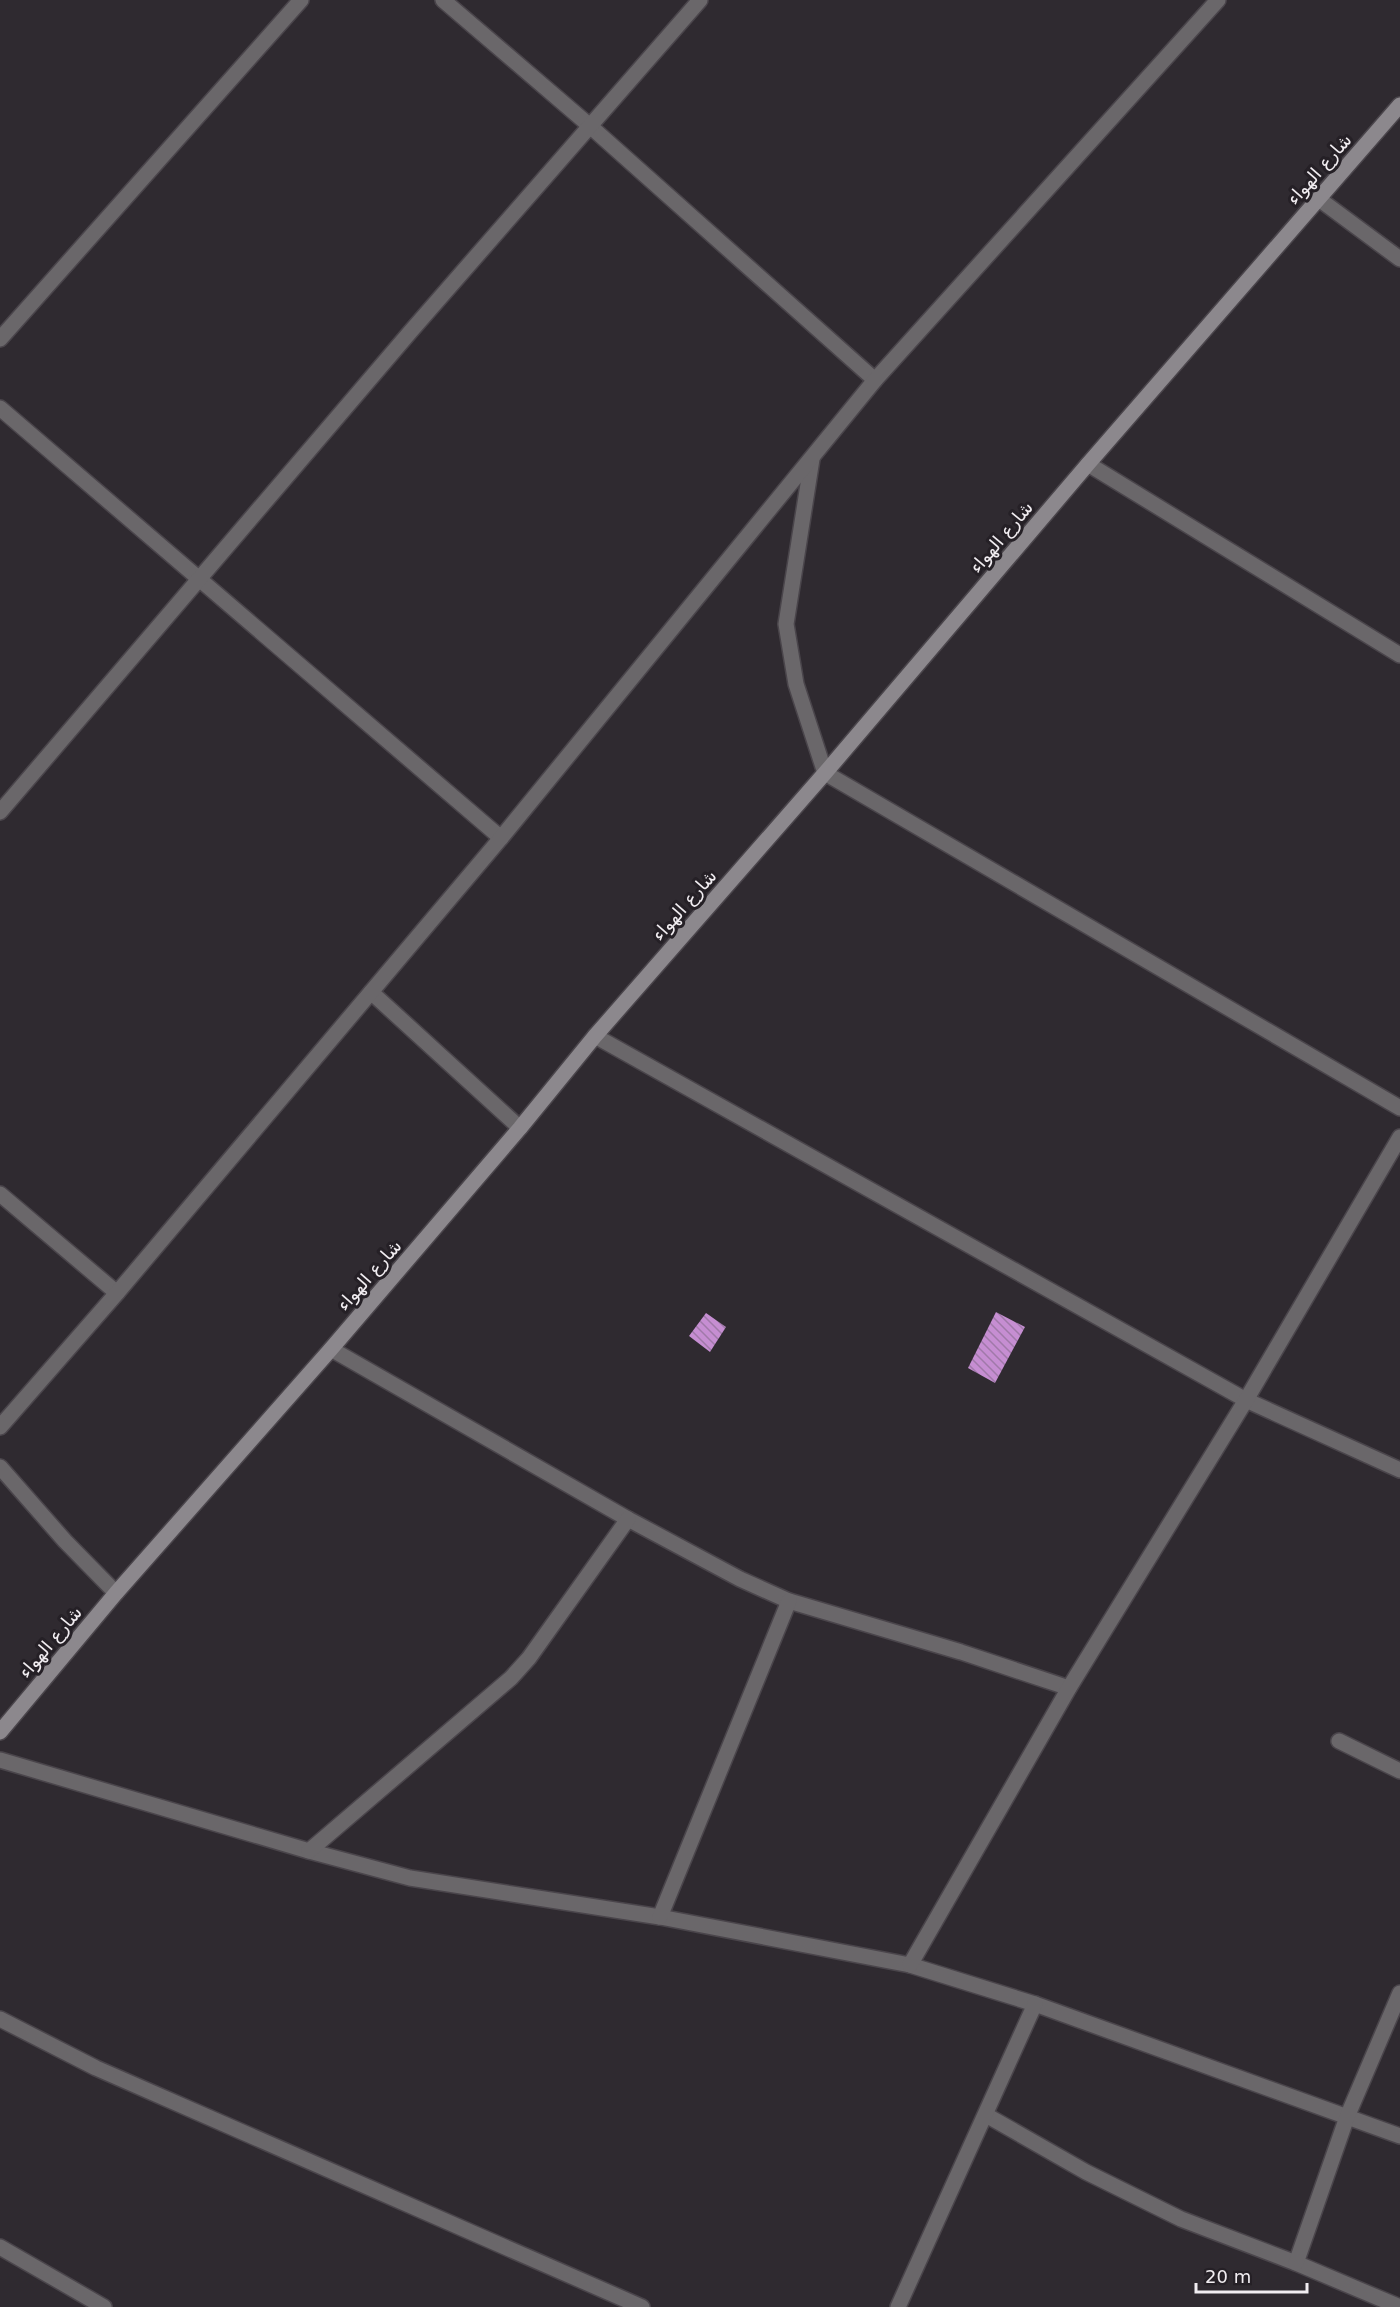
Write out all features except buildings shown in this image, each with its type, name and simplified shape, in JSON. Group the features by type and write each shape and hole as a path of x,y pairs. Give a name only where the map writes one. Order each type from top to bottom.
{"street":[{"path":"0,339 301,0"},
{"path":"443,0 590,126 875,380"},
{"path":"0,812 404,339 700,0"},
{"path":"0,1427 117,1293 501,838 875,380 1218,0"},
{"name":"شارع الهواء","path":"0,1732 116,1593 331,1349 520,1128 595,1036 825,773 1088,464 1400,105"},
{"path":"1319,199 1400,258"},
{"path":"0,408 501,838"},
{"path":"813,456 786,624 796,684 825,773 1400,1108"},
{"path":"1088,464 1400,655"},
{"path":"371,992 520,1128"},
{"path":"595,1036 1246,1400 1400,1470"},
{"path":"910,1965 1070,1688 1246,1400 1400,1137"},
{"path":"0,1194 117,1293"},
{"path":"331,1349 628,1519 740,1579 789,1601 961,1652 1070,1688"},
{"path":"0,1467 65,1541 116,1593"},
{"path":"309,1851 511,1678 529,1658 628,1519"},
{"path":"660,1917 789,1601"},
{"path":"1339,1741 1400,1771"},
{"path":"0,1760 309,1851 410,1878 660,1917 910,1965 1035,2004 1400,2136"},
{"path":"1296,2263 1347,2117 1400,1993"},
{"path":"898,2307 1035,2004"},
{"path":"0,2019 96,2068 642,2307"},
{"path":"986,2115 1095,2177 1180,2219 1296,2263 1400,2307"},
{"path":"0,2247 104,2307"}]}
